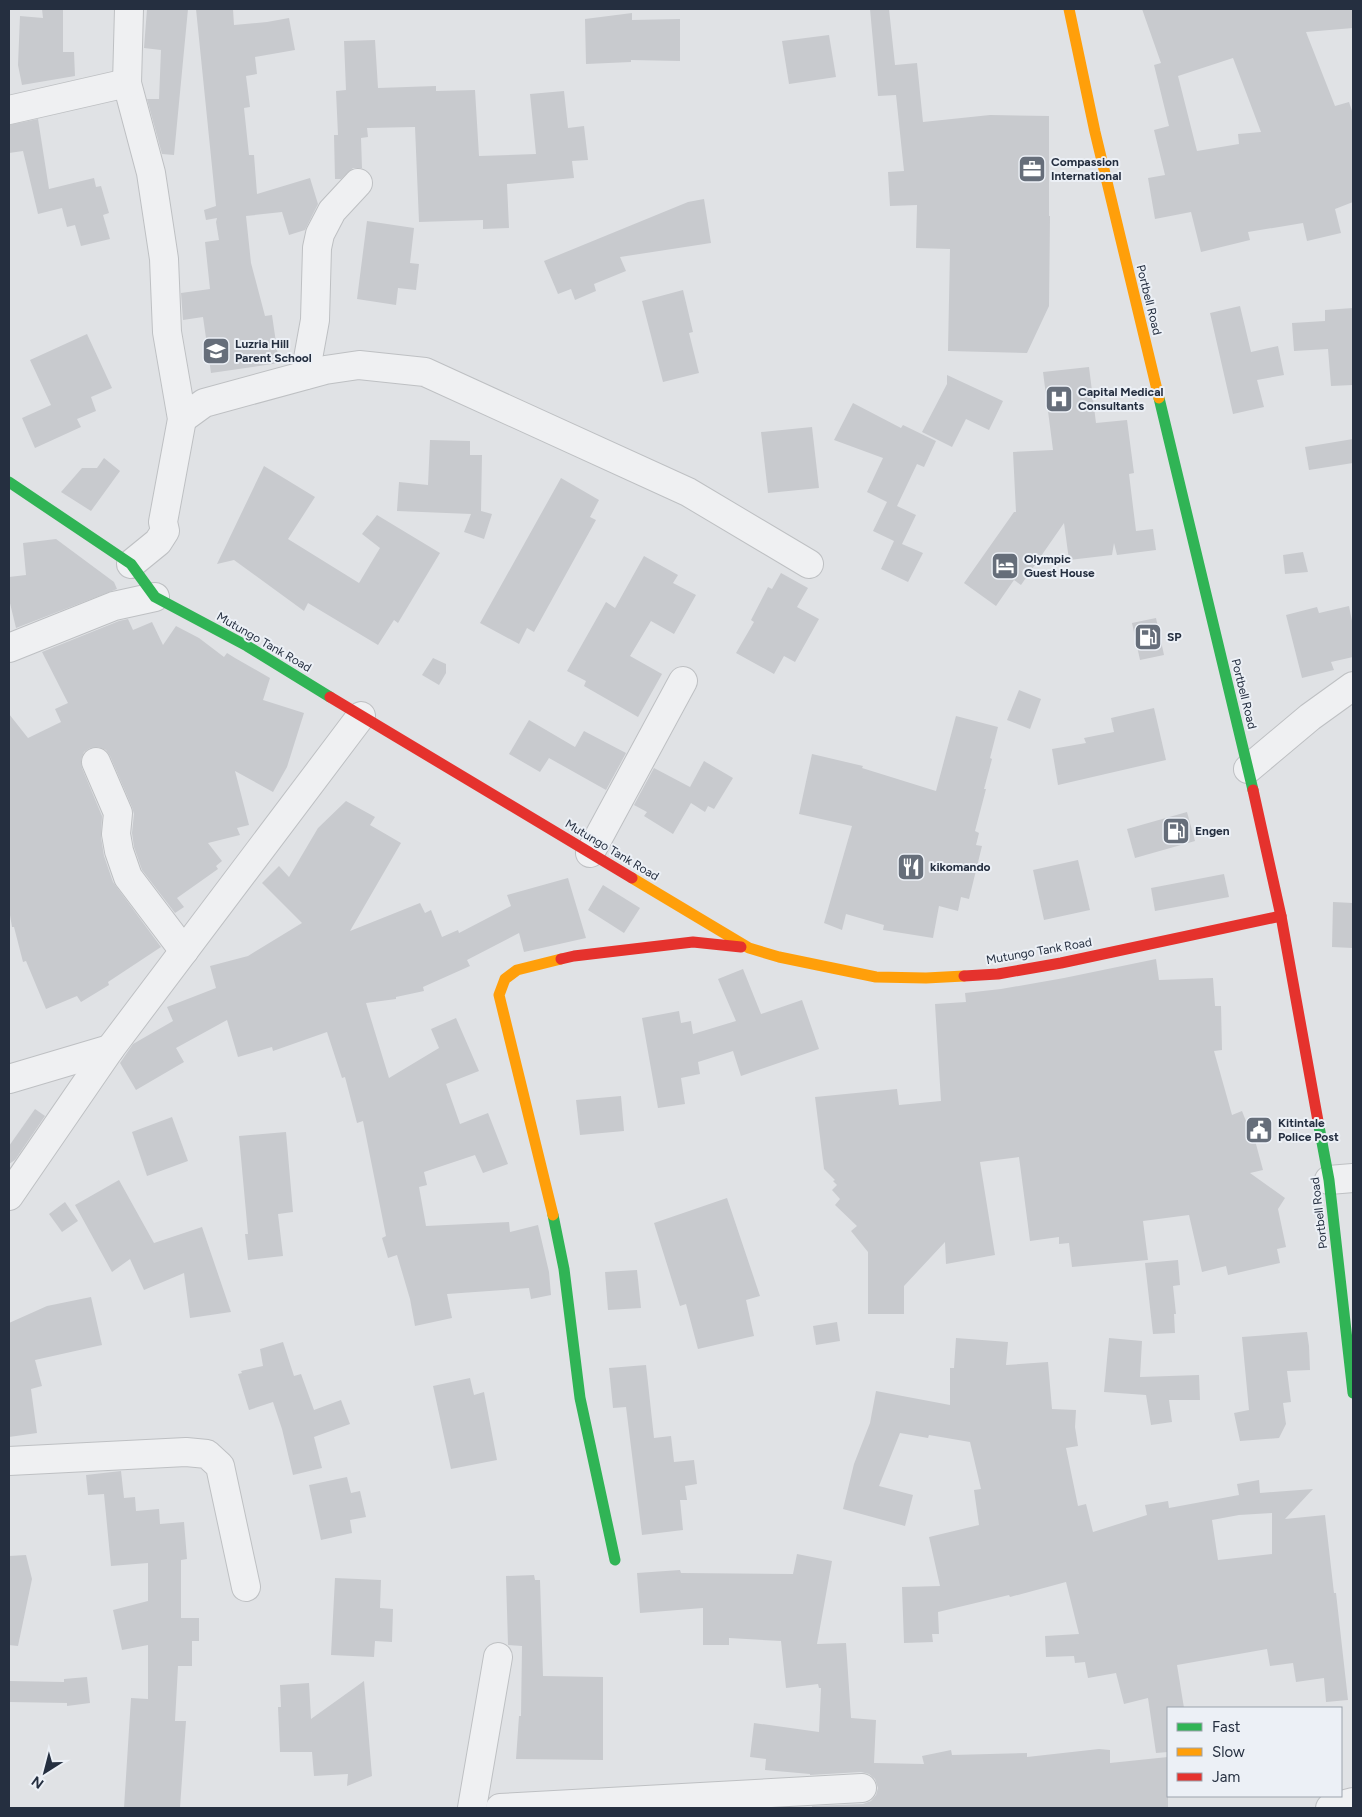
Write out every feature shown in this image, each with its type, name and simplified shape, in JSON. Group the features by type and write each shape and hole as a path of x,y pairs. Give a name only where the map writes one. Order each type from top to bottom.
{"street":[{"path":"129,9 127,83 151,173 164,260 166,332 182,419 163,522 165,531 158,542 131,564"},
{"name":"Portbell Road","path":"1069,9 1094,132 1248,769 1341,1179 1353,1392"},
{"path":"9,110 127,83"},
{"path":"304,375 315,320 317,248 320,234 332,211 358,183"},
{"path":"182,419 204,403 304,375 358,365 425,372 688,492 809,564"},
{"name":"Mutungo Tank Road","path":"9,482 131,564 155,597 247,646 749,948 779,958 876,977 926,978 971,976 998,974 1061,963 1281,916"},
{"path":"9,648 114,606 155,597"},
{"path":"590,852 684,682"},
{"path":"1248,769 1310,717 1353,686"},
{"path":"9,1196 110,1049 361,716"},
{"path":"96,762 118,813 116,834 119,851 128,877 184,950"},
{"path":"615,1560 580,1398 564,1269 550,1202 499,995 505,979 517,970 574,956 694,942 749,948"},
{"path":"9,1079 110,1049"},
{"path":"9,1461 186,1452 207,1454 220,1466 246,1587"},
{"path":"472,1808 498,1657"},
{"path":"500,1808 862,1788"},
{"path":"1330,1808 1353,1802"}],"building":[{"path":"42,9 63,9 63,52 74,52 75,76 22,85 18,65 20,16 43,18"},
{"path":"147,9 188,9 174,155 162,154 147,99 159,99 161,50 144,48"},
{"path":"196,9 233,9 234,25 289,18 295,50 255,57 257,74 246,76 250,107 244,108 249,155 254,155 257,194 310,178 318,204 305,230 289,235 282,212 246,216 251,263 265,316 272,315 279,363 211,373 203,317 183,320 181,293 210,289 205,242 219,240 217,218 206,220 204,210 216,206"},
{"path":"870,9 889,9 895,65 917,63 923,122 990,115 1049,116 1049,306 1027,353 948,351 950,249 916,248 917,205 890,206 888,172 904,171 896,95 878,96"},
{"path":"1142,9 1353,9 1353,28 1306,32 1335,106 1349,102 1353,114 1353,202 1335,209 1341,233 1307,241 1303,223 1248,232 1250,240 1201,252 1191,212 1155,219 1148,178 1165,175 1154,130 1169,126 1154,65 1161,63","holes":["1233,58 1261,132 1238,134 1239,144 1197,151 1178,76"]},
{"path":"632,13 632,20 680,19 680,61 631,60 631,62 586,64 585,19"},
{"path":"829,35 836,77 789,84 782,41"},
{"path":"375,40 378,88 436,86 436,91 475,90 479,156 536,154 530,94 564,91 568,128 584,126 588,160 572,161 574,178 507,184 509,228 483,229 483,220 419,222 415,127 367,128 368,137 361,138 362,168 353,168 341,179 335,179 334,135 338,135 336,91 346,90 344,41"},
{"path":"38,119 49,189 94,178 96,187 101,186 109,213 103,215 110,239 81,246 75,225 67,227 62,208 38,214 23,151 9,153 9,125"},
{"path":"704,199 711,243 620,257 626,271 594,284 596,291 575,300 571,289 558,294 544,261 688,202"},
{"path":"367,221 414,228 410,263 419,264 416,290 398,288 396,305 357,299"},
{"path":"683,290 693,332 689,333 699,373 663,382 642,301"},
{"path":"1240,306 1251,352 1278,346 1284,375 1257,380 1264,407 1233,414 1210,313"},
{"path":"1353,308 1353,385 1331,386 1328,349 1294,351 1292,323 1325,321 1325,310"},
{"path":"87,334 112,388 91,397 96,411 77,419 81,427 35,448 22,418 51,405 30,360"},
{"path":"1089,367 1096,423 1127,420 1134,473 1129,474 1136,531 1153,529 1156,550 1117,555 1114,543 1112,555 1069,560 1064,523 1021,585 1014,580 996,606 964,583 1014,512 1016,512 1013,452 1053,450 1043,372"},
{"path":"947,375 1003,401 989,430 966,419 952,447 922,432 947,384"},
{"path":"853,403 901,428 903,425 936,441 924,467 917,464 897,506 916,515 902,544 923,553 908,582 881,569 894,541 873,531 887,502 867,492 883,458 834,440"},
{"path":"812,427 819,488 768,493 761,432"},
{"path":"1353,439 1353,463 1309,470 1305,447"},
{"path":"430,440 470,441 470,455 482,455 481,511 492,514 484,539 464,532 471,514 397,511 399,482 428,485"},
{"path":"104,458 120,471 91,511 61,492 82,468 97,468"},
{"path":"264,466 315,497 288,539 359,583 380,548 362,534 377,515 440,553 398,623 394,620 378,645 308,603 304,611 234,560 217,564"},
{"path":"561,478 599,500 590,517 596,520 534,632 527,628 519,644 480,623"},
{"path":"56,539 114,582 117,589 16,628 9,599 9,577 26,575 23,543"},
{"path":"1303,552 1308,572 1285,574 1283,555"},
{"path":"644,556 678,575 673,583 696,595 674,634 651,621 630,656 662,674 638,717 584,686 586,681 567,671 606,602 615,608"},
{"path":"781,573 808,588 797,607 819,619 795,662 784,656 774,674 736,653 754,622 751,620 768,587 772,589"},
{"path":"1349,606 1353,626 1353,657 1331,662 1334,670 1302,678 1286,615 1317,607 1319,613"},
{"path":"1156,618 1164,655 1140,660 1132,623"},
{"path":"128,619 133,630 152,622 163,645 176,626 199,638 224,657 227,653 270,678 263,700 304,713 287,767 273,792 235,771 249,825 237,828 240,835 208,843 222,861 216,866 218,869 177,898 184,907 175,913 142,870 134,847 132,833 134,814 110,756 106,750 98,747 90,748 84,752 81,760 82,768 102,816 101,837 104,856 113,882 161,947 108,982 109,985 81,1002 77,996 46,1009 26,961 23,962 14,927 12,927 9,909 9,714 28,738 61,722 55,709 68,703 42,652"},
{"path":"433,658 446,664 446,673 439,685 422,675"},
{"path":"1019,690 1041,699 1030,729 1007,720"},
{"path":"1154,708 1166,760 1058,785 1052,749 1086,743 1084,738 1114,732 1111,718"},
{"path":"956,716 998,727 984,789 986,789 975,831 979,833 976,845 982,846 969,899 961,897 958,911 939,906 933,938 883,930 884,925 846,914 842,930 824,923 852,826 799,814 812,754 863,766 862,768 936,791"},
{"path":"529,720 575,747 584,731 626,753 606,790 549,758 540,772 509,754"},
{"path":"704,761 733,778 714,809 708,806 705,812 691,803 673,834 644,816 647,812 634,805 654,768 690,787"},
{"path":"346,801 375,817 370,825 401,843 350,931 420,903 425,913 431,910 442,937 458,930 459,933 511,906 507,895 568,878 586,938 524,952 519,933 467,960 470,966 423,987 424,991 396,997 396,999 366,1003 389,1078 439,1048 431,1029 456,1018 479,1071 446,1084 460,1124 488,1113 508,1164 483,1173 475,1155 424,1172 427,1185 419,1187 426,1226 509,1222 510,1232 538,1225 549,1272 551,1295 531,1299 529,1288 447,1294 452,1318 415,1326 410,1299 397,1255 388,1258 382,1238 386,1236 363,1121 357,1123 345,1077 342,1078 327,1032 273,1051 272,1047 238,1057 227,1020 176,1048 184,1062 136,1090 120,1063 133,1044 173,1021 167,1007 216,988 210,966 248,956 302,923 262,883 279,866 289,877 318,828"},
{"path":"1187,812 1195,841 1135,858 1127,829"},
{"path":"1078,860 1090,910 1044,920 1033,870"},
{"path":"1224,874 1229,897 1155,911 1151,888"},
{"path":"603,885 640,908 624,933 588,910"},
{"path":"1333,902 1353,903 1353,948 1332,947"},
{"path":"1156,959 1159,980 1213,978 1215,1006 1221,1006 1222,1050 1214,1051 1232,1115 1242,1111 1251,1134 1253,1133 1263,1170 1250,1173 1285,1198 1278,1209 1286,1247 1277,1249 1280,1263 1228,1275 1226,1266 1202,1272 1189,1215 1143,1221 1148,1260 1072,1267 1069,1243 1059,1244 1059,1237 1030,1241 1019,1157 980,1162 995,1255 946,1264 945,1242 904,1286 904,1314 868,1314 868,1252 851,1231 857,1226 835,1205 840,1199 832,1190 837,1185 833,1181 835,1180 824,1169 815,1097 897,1089 899,1105 941,1101 935,1004 966,1002 965,993 1064,978"},
{"path":"743,969 761,1014 802,1000 819,1049 741,1076 733,1051 698,1062 700,1074 681,1078 685,1104 658,1108 642,1018 679,1011 681,1023 691,1021 693,1034 736,1021 718,979"},
{"path":"621,1096 624,1131 580,1135 576,1100"},
{"path":"35,1109 45,1116 15,1160 9,1164 9,1146"},
{"path":"172,1117 188,1161 147,1176 132,1132"},
{"path":"286,1132 293,1212 278,1214 283,1256 248,1260 245,1234 248,1234 239,1136"},
{"path":"119,1180 154,1243 202,1227 231,1312 190,1318 184,1273 144,1290 130,1259 112,1272 75,1205"},
{"path":"727,1198 760,1296 746,1300 754,1336 698,1349 686,1304 680,1306 654,1223"},
{"path":"65,1202 78,1221 62,1232 49,1214"},
{"path":"1178,1260 1180,1285 1173,1286 1176,1314 1174,1314 1175,1333 1153,1334 1145,1263"},
{"path":"637,1270 641,1308 608,1310 605,1272"},
{"path":"91,1297 102,1345 35,1360 42,1386 31,1389 37,1433 9,1437 9,1323 47,1306"},
{"path":"837,1322 840,1341 816,1345 813,1326"},
{"path":"1307,1332 1310,1370 1287,1371 1291,1402 1283,1403 1286,1424 1279,1438 1240,1441 1234,1413 1249,1410 1242,1337"},
{"path":"956,1338 1008,1342 1006,1365 1048,1362 1052,1409 1076,1410 1075,1427 1078,1446 1066,1448 1078,1506 1086,1504 1093,1532 1147,1515 1145,1505 1168,1501 1169,1508 1239,1495 1237,1484 1259,1480 1260,1493 1313,1489 1285,1519 1325,1515 1348,1700 1326,1702 1324,1678 1296,1682 1293,1663 1270,1666 1267,1649 1177,1665 1184,1707 1167,1707 1167,1752 1156,1753 1148,1698 1124,1704 1116,1673 1088,1678 1085,1662 1075,1663 1074,1656 1046,1657 1045,1636 1079,1634 1066,1582 1010,1597 1009,1595 938,1612 939,1634 932,1634 933,1642 904,1643 902,1587 940,1586 929,1537 979,1525 974,1490 981,1489 970,1442 929,1435 928,1438 900,1433 879,1486 913,1495 905,1526 843,1509 854,1464 870,1423 876,1391 950,1405 950,1368 954,1368","holes":["1272,1513 1272,1554 1218,1560 1212,1520 1239,1515"]},
{"path":"1109,1338 1142,1341 1140,1377 1199,1375 1200,1400 1169,1400 1172,1422 1151,1425 1146,1395 1104,1392"},
{"path":"283,1342 294,1376 301,1374 314,1410 341,1400 350,1424 314,1437 322,1468 293,1475 282,1429 273,1402 249,1410 238,1374 242,1373 241,1371 263,1366 260,1349"},
{"path":"646,1365 654,1438 671,1436 674,1462 694,1460 697,1484 685,1486 687,1500 680,1500 683,1530 642,1535 626,1407 613,1408 609,1368"},
{"path":"470,1378 474,1395 484,1392 497,1460 451,1469 433,1386"},
{"path":"121,1471 124,1498 135,1497 136,1511 159,1509 160,1524 184,1522 187,1559 181,1560 181,1618 199,1618 199,1641 192,1641 192,1666 178,1666 175,1721 186,1721 180,1808 124,1808 131,1698 148,1699 148,1645 122,1650 113,1610 148,1601 148,1563 111,1566 104,1494 88,1495 86,1475"},
{"path":"347,1477 351,1493 360,1491 366,1517 350,1520 352,1533 321,1540 309,1485"},
{"path":"797,1554 832,1561 817,1644 846,1643 851,1718 876,1720 874,1763 924,1764 922,1756 951,1750 952,1755 1027,1753 1027,1757 1099,1749 1110,1750 1110,1763 1167,1757 1168,1808 812,1808 812,1806 863,1804 871,1801 876,1795 878,1788 875,1779 869,1774 861,1772 810,1775 765,1770 766,1759 750,1757 754,1723 819,1732 821,1688 819,1688 818,1684 786,1688 781,1641 729,1638 729,1645 703,1645 703,1608 640,1613 637,1573 680,1570 681,1573 793,1574"},
{"path":"26,1555 32,1579 18,1646 9,1645 9,1556"},
{"path":"534,1575 535,1580 540,1580 543,1676 603,1677 603,1760 516,1759 519,1716 521,1716 522,1646 508,1645 506,1576"},
{"path":"335,1578 381,1580 380,1608 393,1609 392,1642 375,1641 374,1657 331,1655"},
{"path":"87,1677 90,1703 67,1706 67,1703 9,1702 9,1681 64,1682 64,1679"},
{"path":"364,1681 372,1776 347,1786 348,1774 314,1776 312,1752 280,1752 278,1707 281,1707 280,1685 309,1683 311,1719"}],"traffic: fast":[{"path":"1159,398 1253,790"},
{"path":"9,482 131,564 155,597 247,646 330,697"},
{"path":"1318,1121 1329,1180 1353,1393"},
{"path":"553,1215 564,1269 580,1398 615,1560"}],"traffic: slow":[{"path":"1069,9 1095,132 1159,398"},
{"path":"632,878 749,948 779,957 876,977 926,978 964,976"},
{"path":"553,1215 499,995 505,979 517,970 561,959"}],"traffic: jam":[{"path":"330,697 632,878"},
{"path":"1253,790 1281,916 1318,1121"},
{"path":"964,976 998,974 1061,963 1281,916"},
{"path":"561,959 693,942 741,947"}],"place":[{"name":"Compassion International","path":"1032,169"},
{"name":"Luzria Hill Parent School","path":"216,351"},
{"name":"Capital Medical Consultants","path":"1059,399"},
{"name":"Olympic Guest House","path":"1005,566"},
{"name":"SP","path":"1148,637"},
{"name":"Engen","path":"1176,831"},
{"name":"kikomando","path":"911,867"},
{"name":"Kitintale Police Post","path":"1259,1130"}]}
